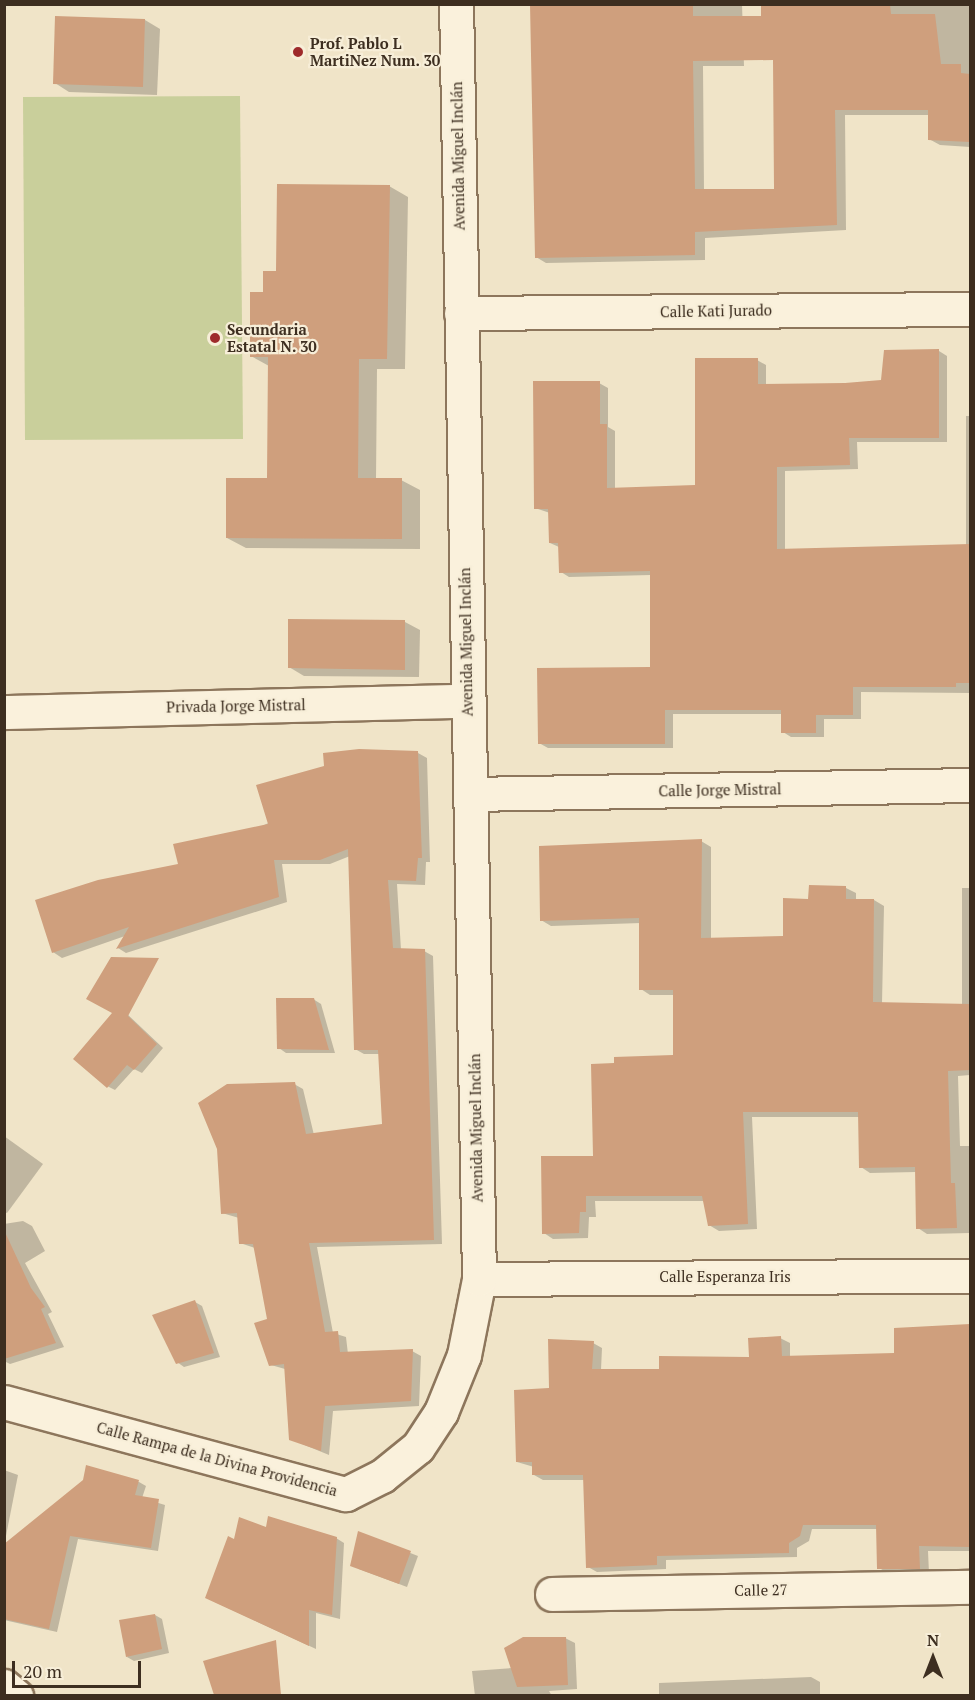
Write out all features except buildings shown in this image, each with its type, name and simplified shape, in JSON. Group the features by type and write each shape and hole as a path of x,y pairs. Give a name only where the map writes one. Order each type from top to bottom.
{"main road":[{"name":"Avenida Miguel Inclán","path":"456,4 479,1279"},
{"name":"Calle Kati Jurado","path":"461,313 970,309"},
{"name":"Privada Jorge Mistral","path":"4,711 467,701"},
{"name":"Calle Jorge Mistral","path":"470,794 970,785"},
{"name":"Calle Esperanza Iris","path":"479,1279 970,1276"},
{"name":"Calle Rampa de la Divina Providencia","path":"4,1402 346,1494 382,1476 418,1447 441,1412 464,1355 479,1279"},
{"name":"Calle 27","path":"552,1594 970,1587"},
{"path":"4,1686 16,1695"}],"green space":[{"path":"240,96 243,439 25,440 23,97"}],"place":[{"name":"Prof. Pablo L MartiNez Num. 30","path":"298,52"},
{"name":"Secundaria Estatal N. 30","path":"215,338"}]}
